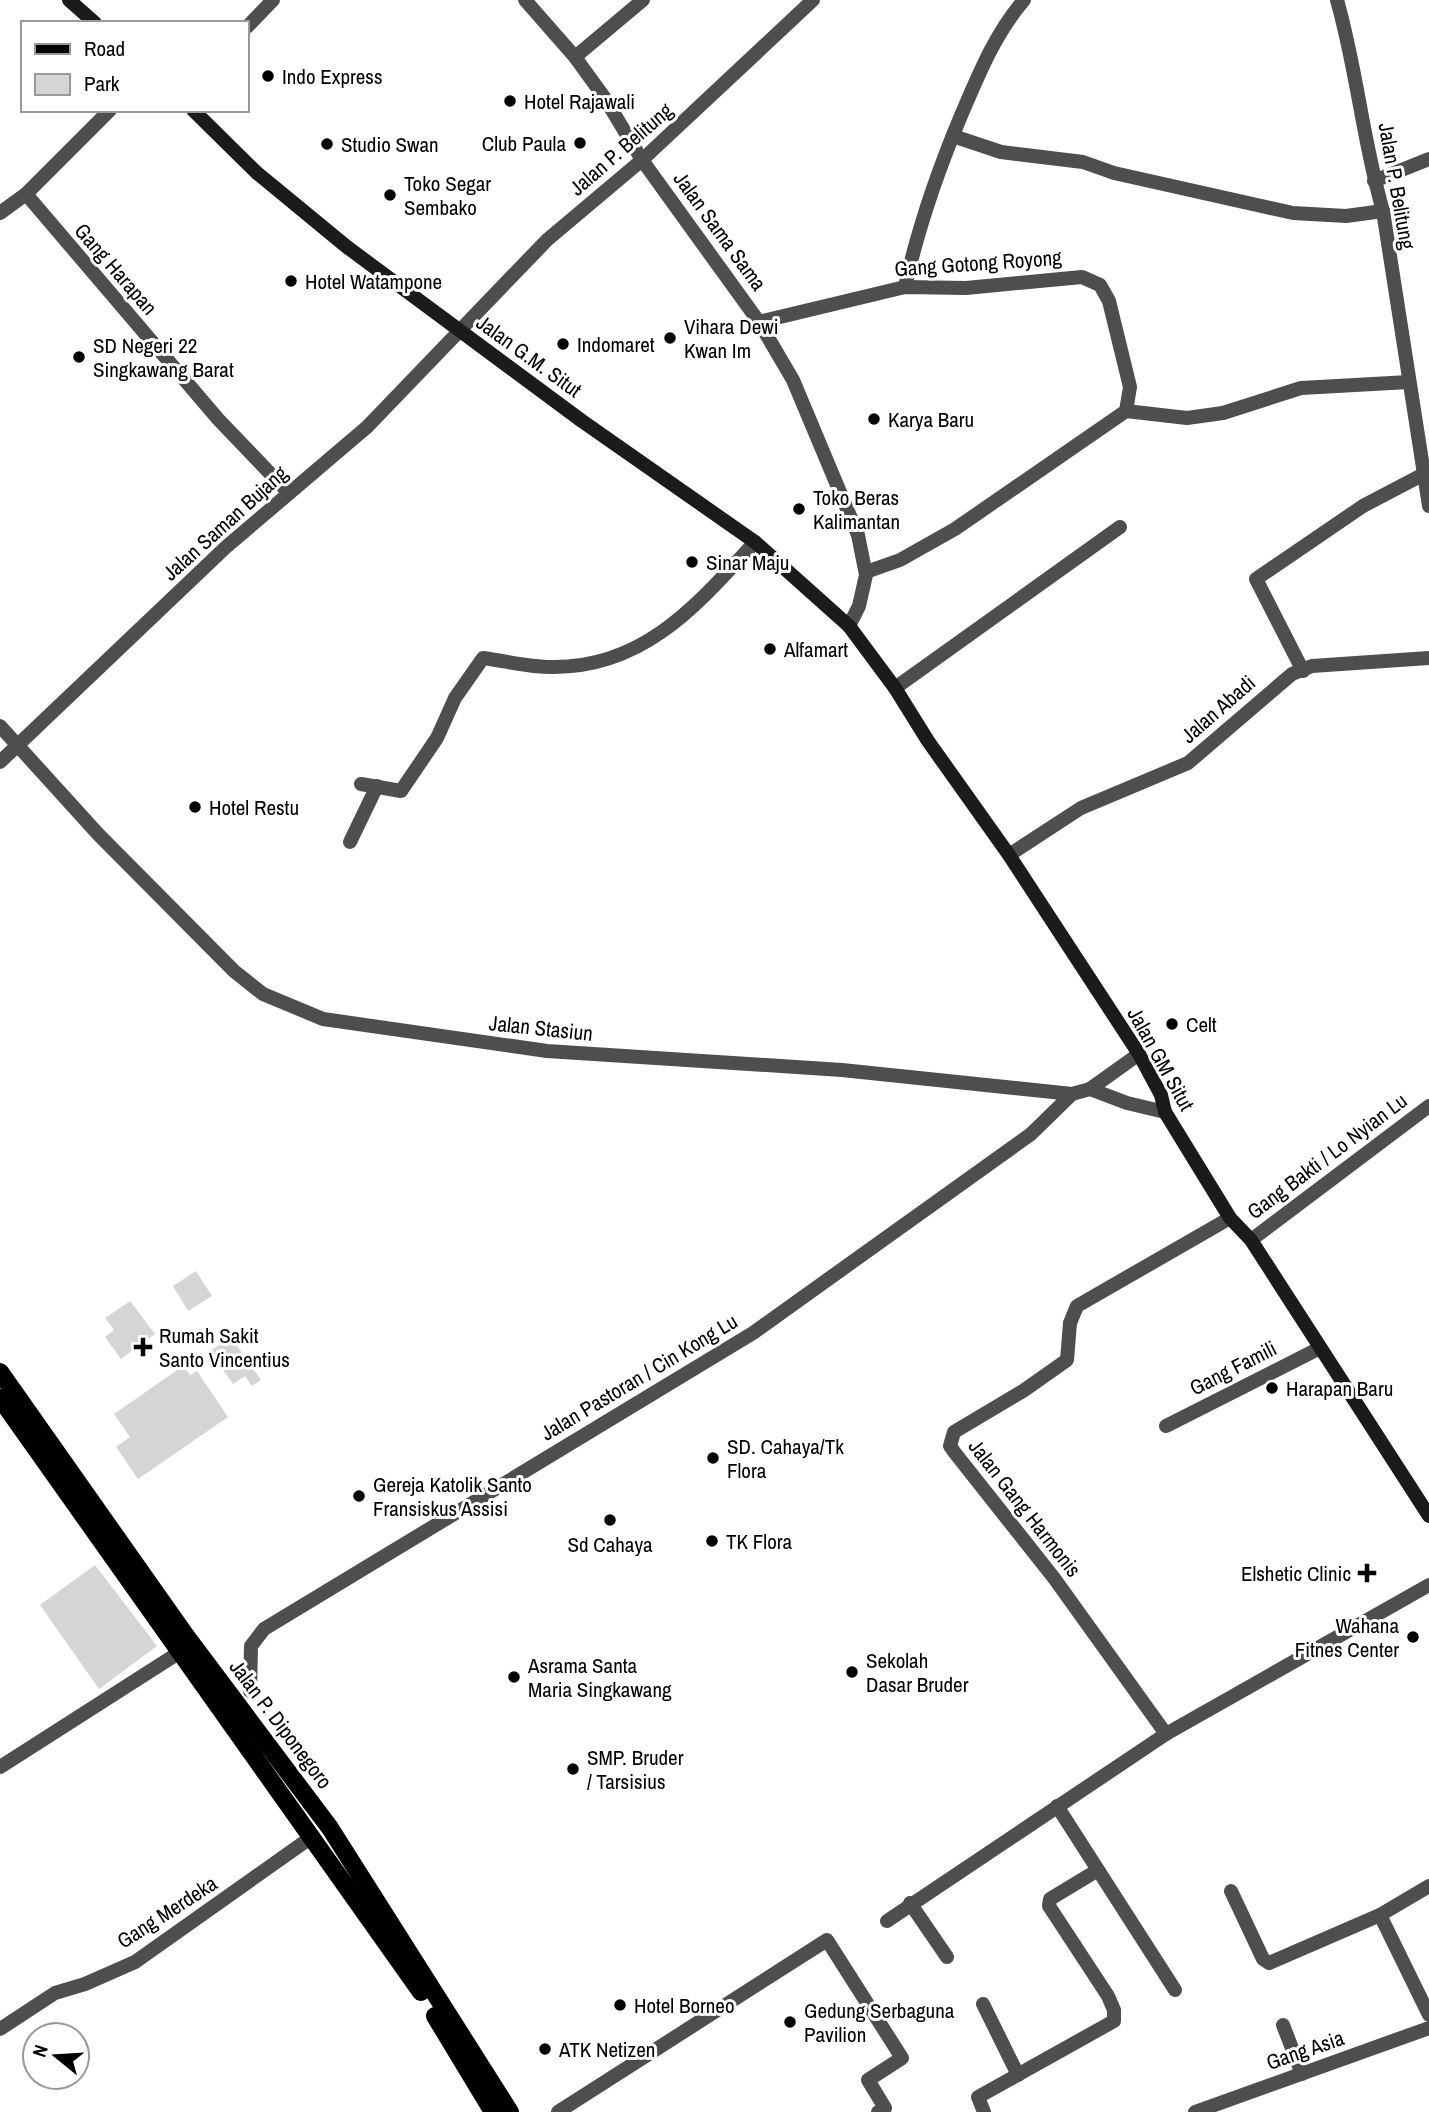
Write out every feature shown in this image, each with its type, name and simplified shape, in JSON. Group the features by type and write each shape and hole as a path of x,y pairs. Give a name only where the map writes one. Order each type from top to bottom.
{"main road":[{"path":"69,0 92,21"},
{"name":"Jalan G.M. Situt","path":"195,112 257,173 347,247 460,333 755,542 849,626"},
{"name":"Jalan GM Situt","path":"849,626 895,688 928,741 1009,855 1139,1054 1161,1096 1165,1112 1230,1219 1251,1240 1429,1516"},
{"name":"Jalan P. Diponegoro","path":"0,1372 186,1636 298,1783 409,1948 510,2112"},
{"name":"Jalan P. Diponegoro","path":"0,1398 411,1975 493,2112"},
{"path":"283,1795 298,1783"}],"street":[{"path":"248,26 273,0"},
{"name":"Jalan Sama Sama","path":"525,0 575,57 604,97 642,160 760,322 793,380 858,535 866,572 859,606 849,626"},
{"path":"575,57 643,0"},
{"name":"Jalan P. Belitung","path":"460,333 547,240 642,160 813,0"},
{"path":"905,286 926,205 953,136 999,32 1024,0"},
{"name":"Jalan P. Belitung","path":"1337,0 1357,78 1374,181 1374,213 1424,446 1421,475 1429,506"},
{"path":"0,213 26,194 108,112"},
{"path":"953,136 1002,152 1083,162 1114,173 1293,213 1346,216 1374,213"},
{"path":"1374,181 1429,159"},
{"name":"Gang Harapan","path":"26,194 218,419 289,493"},
{"name":"Gang Gotong Royong","path":"760,322 905,286 966,288 1082,277 1100,285 1109,301 1130,387 1126,411"},
{"name":"Jalan Saman Bujang","path":"0,762 226,547 367,427 460,333"},
{"path":"866,572 900,561 955,529 1126,411 1187,418 1223,413 1301,388 1409,383"},
{"path":"1303,671 1256,579 1313,537 1421,475"},
{"path":"895,688 1121,527"},
{"path":"361,784 401,791 437,738 455,698 483,658 553,667 610,660 628,653 660,636 755,542"},
{"name":"Jalan Abadi","path":"1009,855 1081,808 1188,763 1292,674 1312,666 1429,658"},
{"name":"Jalan Stasiun","path":"0,726 98,834 234,971 263,994 323,1019 547,1051 842,1070 1072,1094 1090,1089"},
{"path":"351,842 377,786"},
{"path":"1090,1089 1139,1054"},
{"path":"1090,1089 1127,1103 1165,1112"},
{"name":"Jalan Pastoran / Cin Kong Lu","path":"250,1691 251,1646 264,1629 753,1333 1023,1140 1072,1094"},
{"name":"Gang Bakti / Lo Nyian Lu","path":"1251,1240 1429,1106"},
{"name":"Jalan Gang Harmonis","path":"1166,1734 1054,1578 950,1446 951,1438 961,1427 1023,1391 1067,1360 1070,1323 1077,1306 1230,1219"},
{"name":"Gang Famili","path":"1166,1426 1320,1348"},
{"path":"887,1921 909,1903 1166,1734 1429,1585"},
{"path":"0,1767 180,1652"},
{"path":"1057,1806 1175,1990"},
{"name":"Gang Merdeka","path":"0,2029 55,1993 86,1984 135,1962 313,1836"},
{"path":"985,2112 978,2097 1114,2021 1114,2010 1108,1996 1049,1906 1050,1899 1098,1870"},
{"path":"1231,1891 1263,1959 1269,1964 1380,1915 1429,1886"},
{"path":"909,1903 947,1956"},
{"path":"1380,1915 1429,2015"},
{"path":"558,2112 827,1940 902,2058 868,2080 885,2108 878,2112"},
{"path":"983,2004 1018,2075"},
{"path":"1283,2025 1302,2074"},
{"name":"Gang Asia","path":"1195,2112 1429,2028"}],"green space":[{"path":"196,1271 212,1296 188,1311 173,1286"},
{"path":"130,1301 155,1334 121,1359 105,1337 114,1330 105,1318"},
{"path":"231,1337 261,1380 252,1386 245,1376 233,1384 210,1351"},
{"path":"183,1366 190,1375 197,1371 228,1417 138,1479 116,1447 130,1437 114,1414"},
{"path":"95,1565 157,1646 99,1689 40,1605"}],"place":[{"name":"Indo Express","path":"268,76"},
{"name":"Hotel Rajawali","path":"510,101"},
{"name":"Club Paula","path":"580,143"},
{"name":"Studio Swan","path":"327,144"},
{"name":"Toko Segar Sembako","path":"390,195"},
{"name":"Hotel Watampone","path":"291,281"},
{"name":"Vihara Dewi Kwan Im","path":"670,338"},
{"name":"Indomaret","path":"563,344"},
{"name":"SD Negeri 22 Singkawang Barat","path":"79,357"},
{"name":"Karya Baru","path":"874,419"},
{"name":"Toko Beras Kalimantan","path":"799,509"},
{"name":"Sinar Maju","path":"692,562"},
{"name":"Alfamart","path":"770,649"},
{"name":"Hotel Restu","path":"195,807"},
{"name":"Celt","path":"1172,1024"},
{"name":"Rumah Sakit Santo Vincentius","path":"143,1347"},
{"name":"Harapan Baru","path":"1272,1388"},
{"name":"SD. Cahaya/Tk Flora","path":"713,1458"},
{"name":"Gereja Katolik Santo Fransiskus Assisi","path":"359,1496"},
{"name":"Sd Cahaya","path":"610,1520"},
{"name":"TK Flora","path":"712,1541"},
{"name":"Elshetic Clinic","path":"1367,1573"},
{"name":"Wahana Fitnes Center","path":"1413,1637"},
{"name":"Sekolah Dasar Bruder","path":"852,1672"},
{"name":"Asrama Santa Maria Singkawang","path":"514,1677"},
{"name":"SMP. Bruder / Tarsisius","path":"573,1769"},
{"name":"Hotel Borneo","path":"620,2005"},
{"name":"Gedung Serbaguna Pavilion","path":"790,2022"},
{"name":"ATK Netizen","path":"545,2049"}]}
